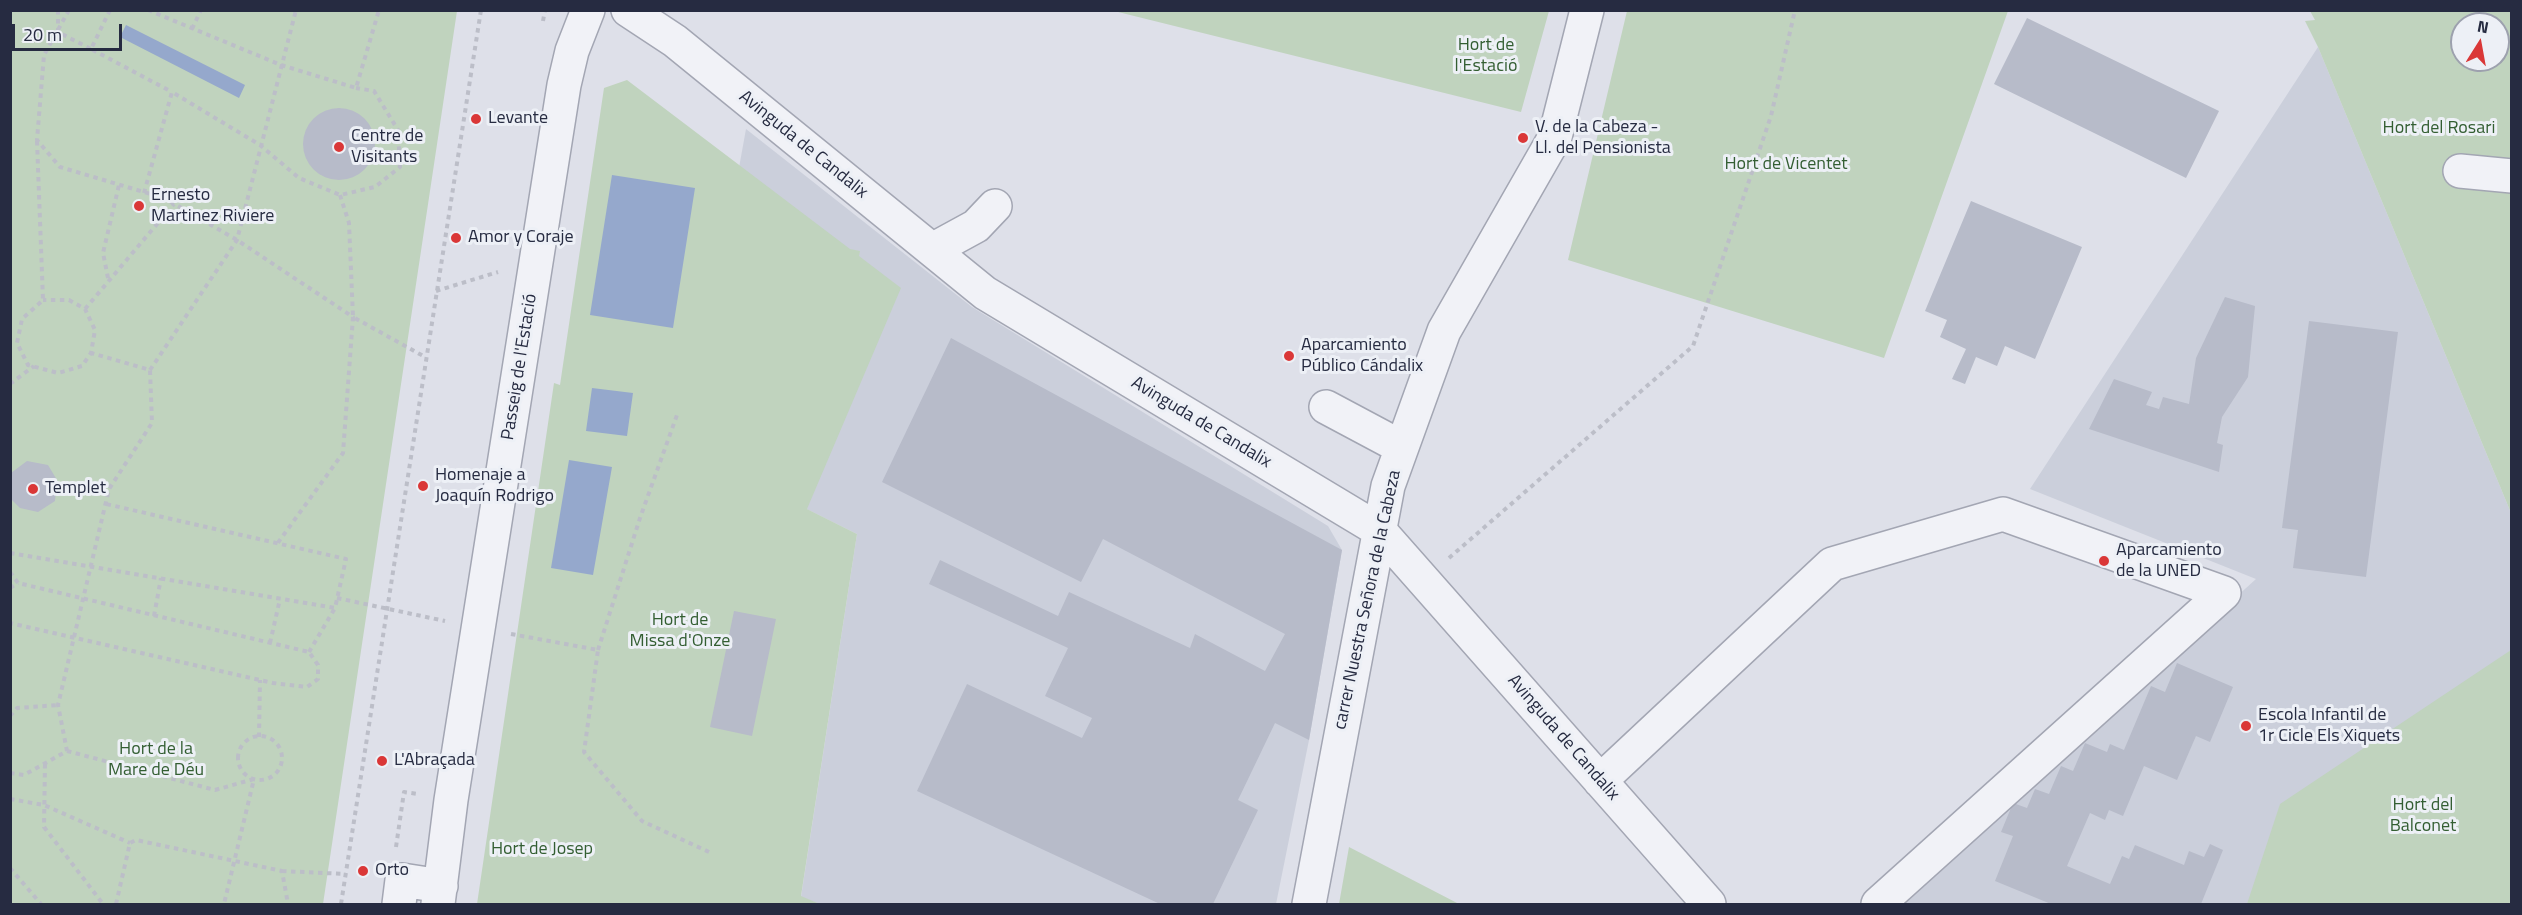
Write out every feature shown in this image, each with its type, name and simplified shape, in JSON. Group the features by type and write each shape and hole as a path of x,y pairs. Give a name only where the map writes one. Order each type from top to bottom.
{"street":[{"name":"Passeig de l'Estació","path":"440,895 451,800 564,85 572,51 588,10"},
{"name":"Avinguda de Candalix","path":"628,10 675,41 986,293 1379,530 1709,904"},
{"name":"carrer Nuestra Señora de la Cabeza","path":"1309,904 1388,486 1444,331 1555,137 1587,10"},
{"path":"2460,171 2511,176"},
{"path":"932,250 976,226 995,206"},
{"path":"1326,407 1401,447"},
{"path":"1600,781 1832,564 2003,514 2224,593 1878,904"},
{"path":"399,904 402,880 440,895"}],"path":[{"path":"58,10 58,32"},
{"path":"43,300 37,140 44,56 69,10"},
{"path":"91,49 110,10"},
{"path":"58,32 172,92 260,145 299,178 340,195 375,187 400,167 398,130 374,91 356,88 280,65 148,10"},
{"path":"192,28 201,10"},
{"path":"67,752 58,705 109,489 152,423 150,370 237,240 280,65 296,10"},
{"path":"356,88 379,10"},
{"path":"341,904 481,10"},
{"path":"1423,580 1693,346 1771,116 1795,10"},
{"path":"144,192 172,92"},
{"path":"37,140 60,167 164,198 237,240 353,317 425,357"},
{"path":"108,279 104,253 119,185"},
{"path":"277,544 343,453 353,317 349,223 340,195"},
{"path":"85,309 108,279 174,204"},
{"path":"436,291 502,270"},
{"path":"43,300 69,300 85,309 95,330 91,353 82,366 58,373 28,365 17,343 22,319 43,300"},
{"path":"91,353 150,370"},
{"path":"10,384 34,366"},
{"path":"677,414 640,518 598,650 584,752 642,821 709,852"},
{"path":"106,504 346,560 335,608 309,652"},
{"path":"10,553 335,608"},
{"path":"10,572 18,583 309,652 318,665 318,679 308,687 260,680 10,622"},
{"path":"154,616 161,578"},
{"path":"10,588 18,583"},
{"path":"337,598 386,610"},
{"path":"270,643 280,599"},
{"path":"517,635 598,650"},
{"path":"259,737 260,680"},
{"path":"10,716 17,708 58,705"},
{"path":"10,773 24,775 67,752 215,790 254,779 268,778 279,768 281,761 278,747 267,738 259,737 247,741 239,752 238,759 242,771 254,779"},
{"path":"45,763 44,827 103,904"},
{"path":"224,904 254,779"},
{"path":"396,848 404,792 451,800"},
{"path":"10,799 44,805 130,843"},
{"path":"130,843 136,840 282,871 345,874"},
{"path":"116,904 130,843"},
{"path":"10,868 41,904"},
{"path":"282,871 288,904"}],"shaded area":[{"path":"2318,47 2511,513 2511,650 2248,904 1897,904 2256,579 2030,489"},
{"path":"746,129 972,307 1328,526 1342,550 1309,740 1276,904 820,904 801,897 857,534 688,450"}],"green space":[{"name":"Hort de la Mare de Déu","path":"10,11 457,11 323,904 11,904"},
{"name":"Hort de l'Estació","path":"1114,11 1549,11 1521,112"},
{"name":"Hort de Vicentet","path":"1627,11 2008,11 1884,358 1568,260"},
{"name":"Hort del Rosari","path":"2310,11 2511,11 2511,513 2318,47 2305,21 2315,20"},
{"path":"627,80 850,249 860,251 859,256 901,288 807,509 857,534 801,896 820,904 477,904 554,383 560,385 604,88"},
{"name":"Hort del Balconet","path":"2511,650 2511,904 2247,904 2280,804"},
{"path":"1349,847 1459,904 1339,904"}],"water":[{"path":"126,25 245,85 239,98 120,37"},
{"path":"612,175 695,188 673,328 590,315"},
{"path":"592,388 633,393 627,436 586,431"},
{"path":"569,460 612,467 593,575 551,568"}],"building":[{"path":"2027,18 2219,111 2186,178 1994,84"},
{"name":"Centre de Visitants","path":"339,108 359,114 369,124 375,144 369,164 359,174 339,180 319,174 309,164 303,144 309,124 319,114"},
{"path":"1971,201 2082,247 2035,359 2005,346 1997,366 1976,357 1965,384 1952,379 1966,349 1940,337 1947,320 1925,311"},
{"path":"2225,297 2255,306 2248,377 2222,417 2217,443 2223,445 2219,472 2089,429 2114,379 2152,392 2146,405 2159,409 2163,397 2189,404 2196,358"},
{"path":"2309,321 2398,332 2366,577 2293,568 2298,530 2282,528"},
{"path":"951,338 1342,550 1309,740 1275,723 1238,800 1258,810 1213,904 1160,904 917,791 967,684 1082,738 1092,718 1045,696 1068,648 929,584 940,560 1058,616 1069,592 1190,648 1195,634 1265,671 1285,634 1103,539 1081,582 882,482"},
{"name":"Templet","path":"27,461 48,465 57,480 55,501 38,512 20,508 10,498 11,473"},
{"path":"734,611 776,619 752,736 710,727"},
{"path":"2177,663 2233,687 2210,742 2196,736 2177,780 2144,766 2123,816 2109,810 2105,820 2090,813 2067,866 2110,884 2122,856 2129,859 2135,845 2184,865 2189,851 2204,857 2210,844 2223,850 2201,904 2051,904 1995,881 2013,836 2001,832 2013,803 2027,808 2035,789 2049,794 2061,766 2073,771 2085,743 2107,752 2110,744 2124,750 2151,686 2165,692"}],"place":[{"name":"Levante","path":"476,119"},
{"name":"V. de la Cabeza - Ll. del Pensionista","path":"1523,138"},
{"name":"Centre de Visitants","path":"339,147"},
{"name":"Ernesto Martinez Riviere","path":"139,206"},
{"name":"Amor y Coraje","path":"456,238"},
{"name":"Aparcamiento Público Cándalix","path":"1289,356"},
{"name":"Homenaje a Joaquín Rodrigo","path":"423,486"},
{"name":"Templet","path":"33,489"},
{"name":"Aparcamiento de la UNED","path":"2104,561"},
{"name":"Escola Infantil de 1r Cicle Els Xiquets","path":"2246,726"},
{"name":"L'Abraçada","path":"382,761"},
{"name":"Orto","path":"363,871"}],"park label":[{"name":"Hort de Missa d'Onze","path":"680,631"},
{"name":"Hort de Josep","path":"542,850"}]}
